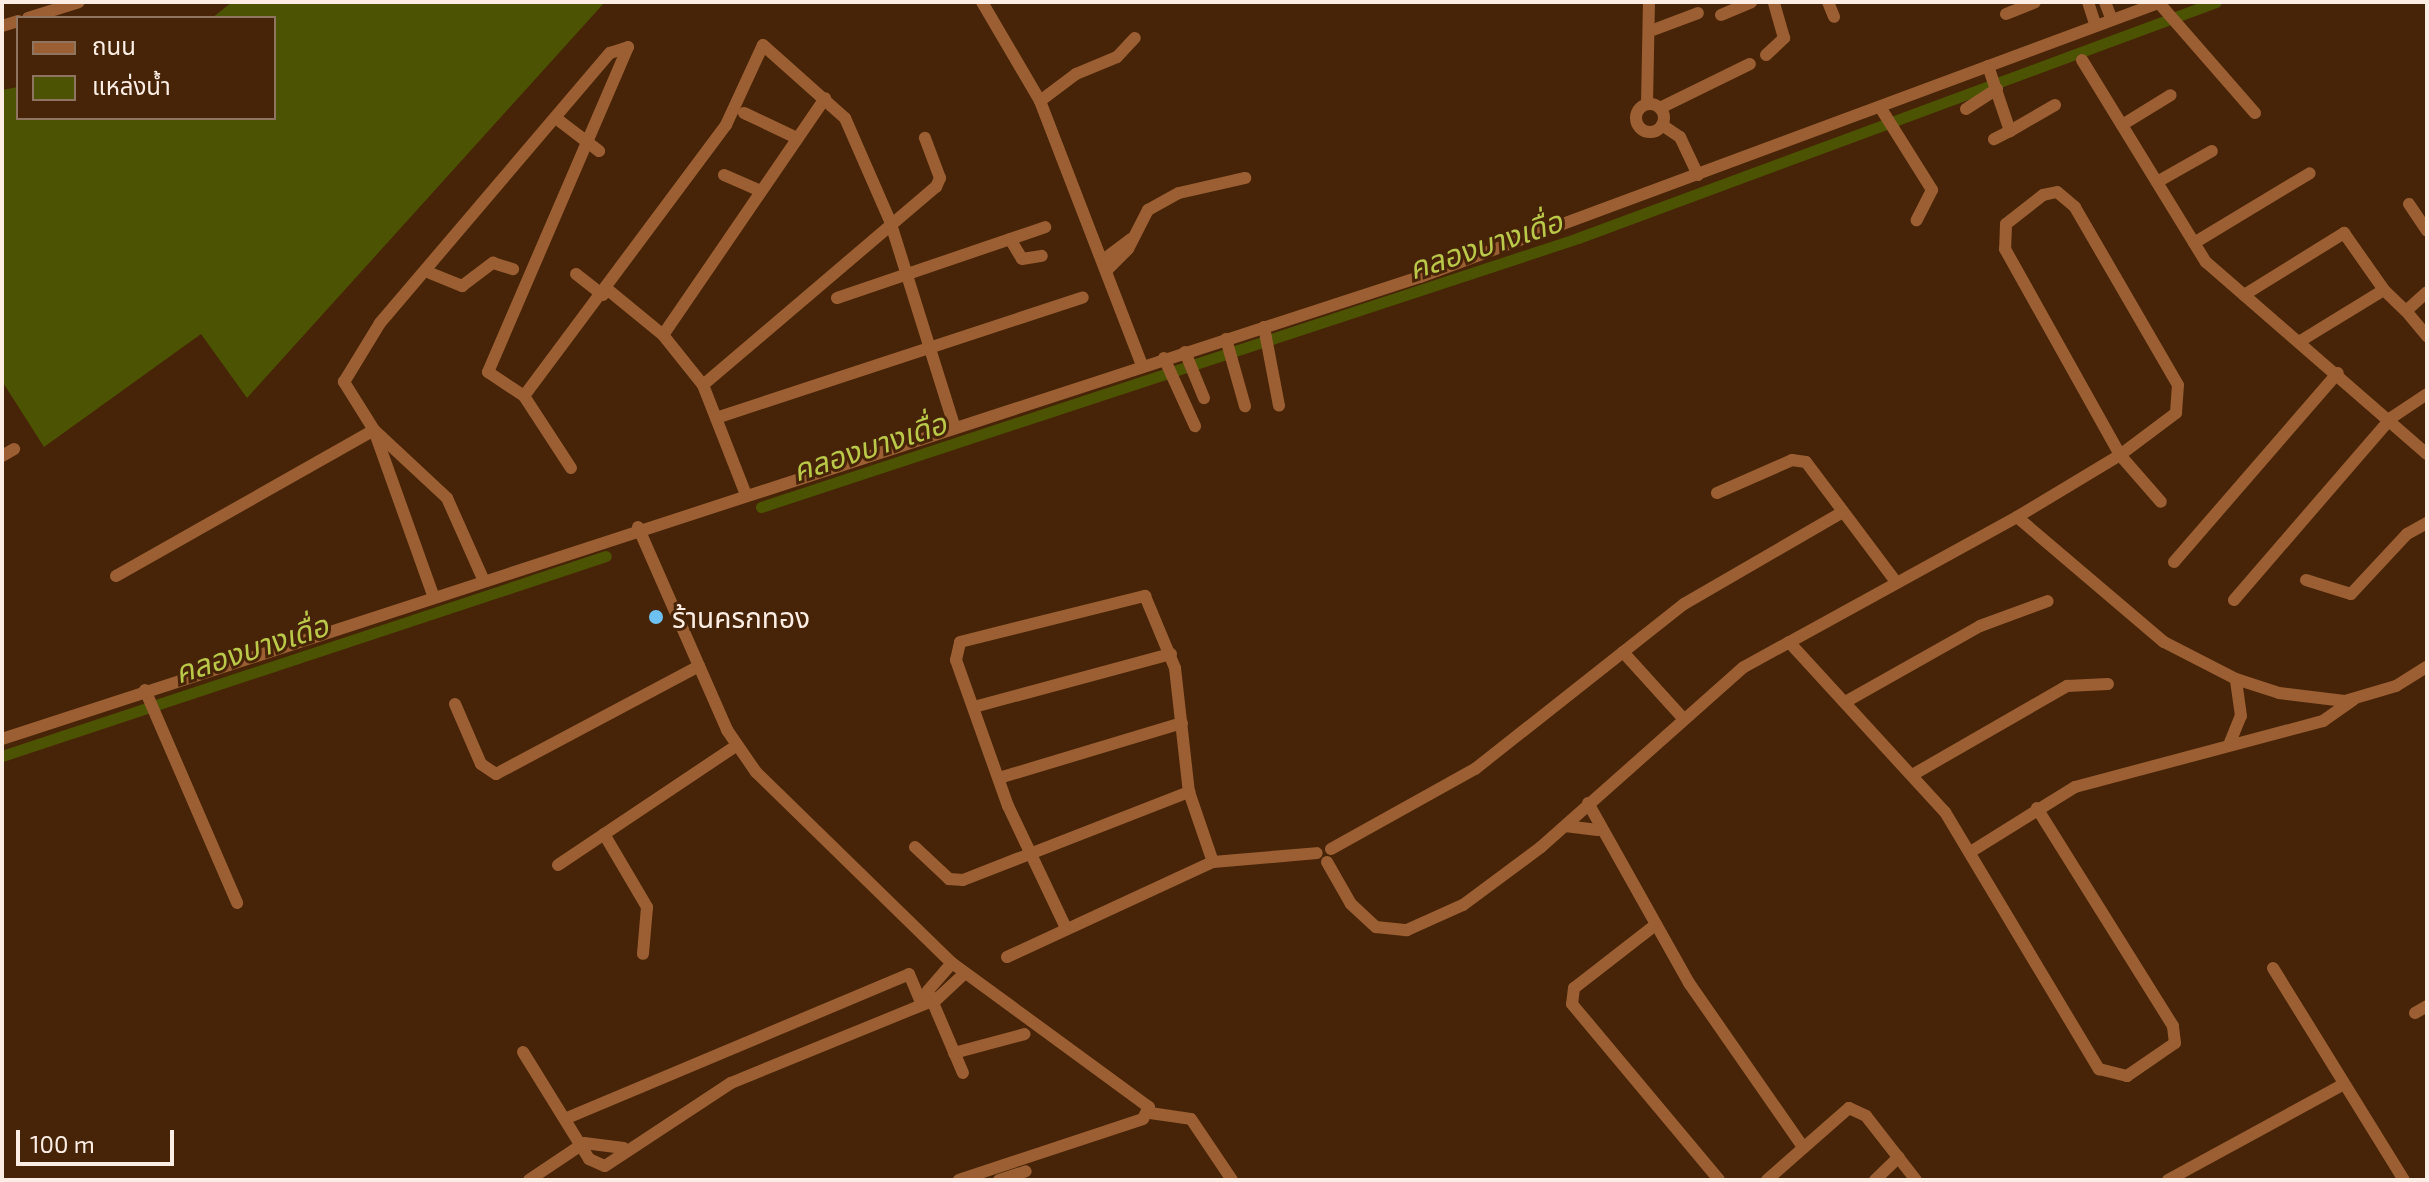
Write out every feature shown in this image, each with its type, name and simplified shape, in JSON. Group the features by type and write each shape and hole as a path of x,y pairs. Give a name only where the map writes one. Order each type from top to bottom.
{"street":[{"path":"34,16 79,2"},
{"path":"982,2 1040,101 1142,365"},
{"path":"1649,2 1653,30 1654,106 1662,125 1680,137 1698,175"},
{"path":"1721,15 1751,2"},
{"path":"1766,55 1784,38 1774,2"},
{"path":"1828,2 1834,17"},
{"path":"2006,14 2035,2"},
{"path":"2088,2 2096,26"},
{"path":"2105,2 2112,20"},
{"path":"2,739 147,696 433,595 1142,365 1168,367 1265,335 1698,175 1992,78 2112,20 2164,8 2255,113"},
{"path":"1653,30 1698,13"},
{"path":"1040,101 1076,74 1117,57 1135,38"},
{"path":"433,595 374,430 344,382 380,323 430,273 610,53 628,47 488,372 524,396 571,468"},
{"path":"524,396 605,292 726,125 759,47 825,98 845,118 890,221 955,428"},
{"path":"2082,60 2194,243 2244,295 2302,340 2427,454"},
{"path":"1662,125 1651,132 1638,126 1637,113 1750,64"},
{"path":"1966,109 1992,78"},
{"path":"1992,78 2010,131"},
{"path":"2122,125 2171,95"},
{"path":"663,335 825,98"},
{"path":"1994,139 2055,105"},
{"path":"744,113 797,138"},
{"path":"1885,115 1932,190 1917,220"},
{"path":"557,119 599,151"},
{"path":"703,385 940,178 925,138"},
{"path":"2157,182 2212,151"},
{"path":"2194,243 2310,173"},
{"path":"724,175 761,191"},
{"path":"1104,265 1131,239 1148,210 1163,201 1245,178"},
{"path":"1322,858 1364,918 1407,930 1495,884 1565,826 1681,716 1789,642 2017,517 2120,455 2176,413 2182,396 2075,207 2057,192 2043,195 2006,224 2005,249 2120,455 2161,502"},
{"path":"2409,204 2427,231"},
{"path":"837,298 1045,227"},
{"path":"2244,295 2344,233 2384,290 2427,336"},
{"path":"1010,239 1022,259 1042,256"},
{"path":"430,273 462,286 493,263 513,269"},
{"path":"576,274 663,335 703,385 746,495"},
{"path":"2302,340 2384,290"},
{"path":"2406,311 2427,292"},
{"path":"716,418 1083,297"},
{"path":"1265,335 1279,406"},
{"path":"1229,347 1245,406"},
{"path":"1188,359 1204,398"},
{"path":"1168,367 1195,426"},
{"path":"2174,562 2338,373"},
{"path":"2234,600 2391,418 2427,394"},
{"path":"116,576 374,430"},
{"path":"374,430 447,498 483,579"},
{"path":"1717,493 1798,460 1813,467 1841,513 1897,583"},
{"path":"1007,957 1213,862 1322,858 1331,849 1475,769 1623,652 1728,575 1841,513"},
{"path":"2017,517 2164,642 2236,679 2279,693 2353,700"},
{"path":"2306,580 2351,594 2407,534 2427,523"},
{"path":"638,527 736,746 964,974 1146,1102 1150,1113"},
{"path":"1066,928 1028,850 954,652 966,639 1145,596 1171,654 1189,792 1213,862"},
{"path":"1847,701 1980,626 2048,601"},
{"path":"1789,642 1914,774 1972,851 2099,1069 2127,1076 2167,1051 2173,1026 2037,808"},
{"path":"1623,652 1681,716"},
{"path":"974,707 1171,654"},
{"path":"455,704 481,764 496,774 699,666"},
{"path":"1972,851 2075,787 2323,721 2353,700 2427,667"},
{"path":"2229,745 2241,716 2236,679"},
{"path":"1914,774 2067,686 2108,684"},
{"path":"147,696 237,903"},
{"path":"999,778 1182,723"},
{"path":"558,865 736,746"},
{"path":"915,847 956,881 1028,850 1189,792"},
{"path":"1588,803 1598,830 1654,926 1803,1147"},
{"path":"1565,826 1598,830"},
{"path":"604,834 647,907 643,954"},
{"path":"1654,926 1574,988 1572,1004 1719,1180"},
{"path":"925,1000 952,963"},
{"path":"2273,968 2404,1180"},
{"path":"567,1118 909,974 963,1073"},
{"path":"523,1052 599,1166 731,1083 925,1000 944,995 964,974"},
{"path":"2415,1013 2427,1006"},
{"path":"954,1053 1025,1034"},
{"path":"2168,1180 2344,1084"},
{"path":"1767,1180 1849,1108 1866,1116 1916,1180"},
{"path":"959,1180 1150,1113 1191,1119 1232,1180"},
{"path":"529,1180 584,1143 624,1148"},
{"path":"1875,1180 1899,1157"},
{"path":"999,1180 1026,1171"}],"water":[{"path":"232,2 605,2 247,398 201,334 44,447 2,381 2,90 16,87 16,120 276,120 276,16 214,16"}],"waterway":[{"name":"คลองบางเดื่อ","path":"761,507 1578,238 2216,2"},
{"name":"คลองบางเดื่อ","path":"2,756 606,556"}],"place":[{"name":"ร้านครกทอง","path":"656,617"}]}
